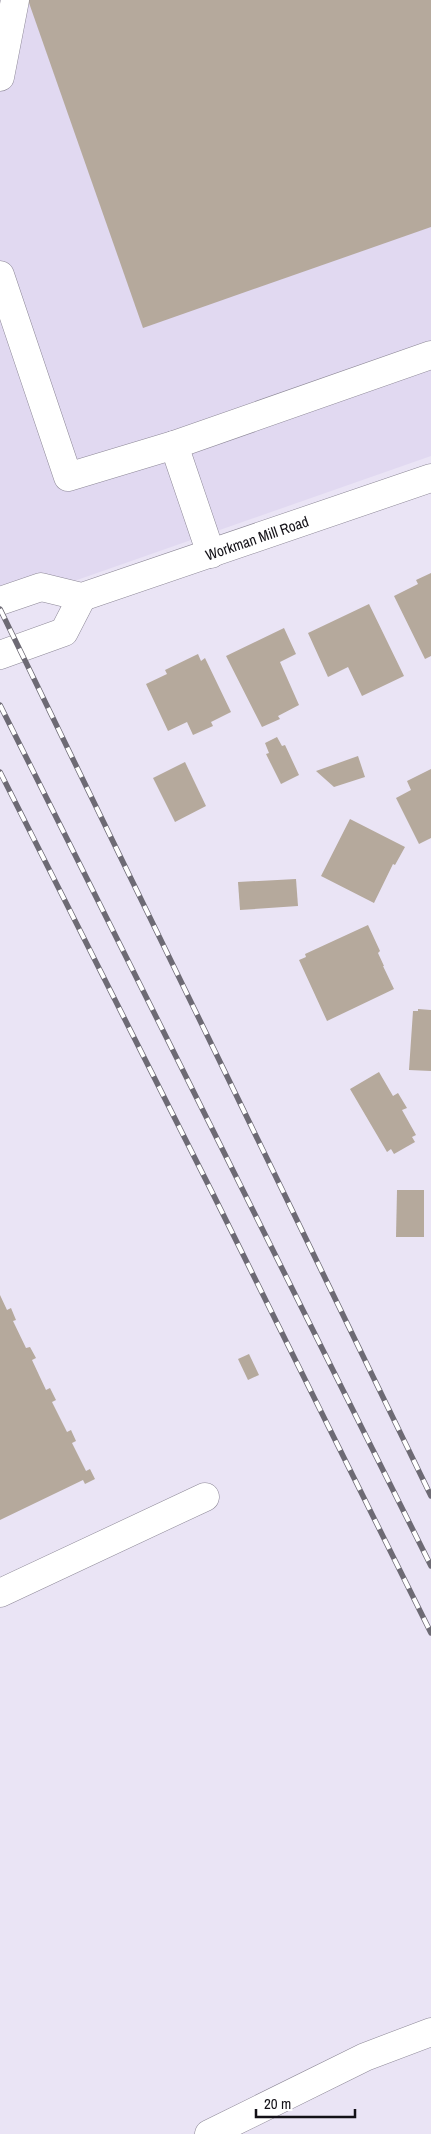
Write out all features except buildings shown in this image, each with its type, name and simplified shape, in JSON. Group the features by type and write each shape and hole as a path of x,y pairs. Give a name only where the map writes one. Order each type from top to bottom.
{"street":[{"path":"0,77 15,0"},
{"path":"0,275 68,477 174,445 431,354"},
{"path":"174,445 210,554"},
{"name":"Workman Mill Road","path":"82,597 431,478"},
{"path":"0,601 41,587 82,597 64,632 0,655"},
{"path":"0,1593 205,1497"},
{"path":"209,2134 365,2057 431,2032"}],"shaded area":[{"path":"0,0 431,0 431,456 0,607"}],"railway":[{"path":"0,609 431,1496"},
{"path":"0,705 431,1566"},
{"path":"0,772 213,1194 431,1633"}]}
